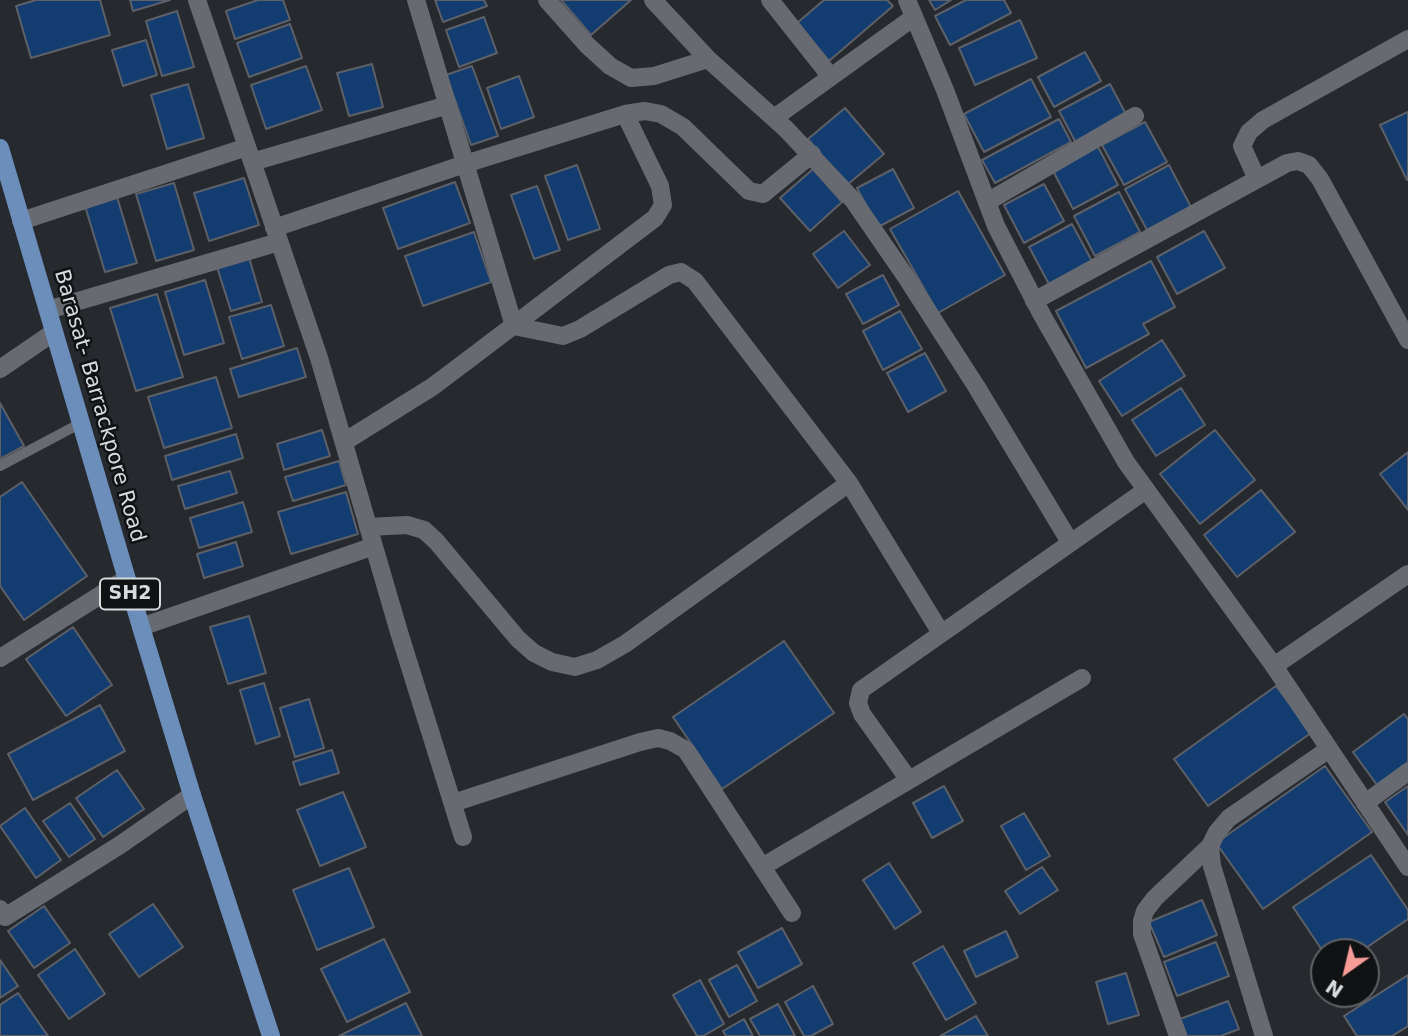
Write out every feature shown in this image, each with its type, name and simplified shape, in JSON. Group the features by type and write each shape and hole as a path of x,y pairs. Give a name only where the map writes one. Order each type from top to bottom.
{"main road":[{"name":"Barasat- Barrackpore Road","path":"0,148 126,579 192,795 271,1036"}],"street":[{"path":"197,0 319,358 463,837"},
{"path":"416,0 514,326"},
{"path":"547,0 587,45 610,66 631,78 654,76 708,59"},
{"path":"653,0 708,59 812,154 853,200 900,268 1070,542"},
{"path":"770,0 831,77"},
{"path":"774,118 831,77 911,8 996,226 1034,301 1126,462 1274,666 1408,867"},
{"path":"1257,179 1242,146 1249,132 1263,120 1408,40"},
{"path":"21,221 249,155 448,105"},
{"path":"48,310 277,235 465,164 625,114 645,111 661,114 683,127 749,191 763,194 812,154"},
{"path":"344,442 432,387 655,218 663,205 657,178 625,114"},
{"path":"987,202 1135,116"},
{"path":"1034,301 1287,163 1298,161 1309,164 1320,179 1408,340"},
{"path":"514,326 562,336 580,329 669,275 681,272 695,281 707,293 849,483 941,632"},
{"path":"0,369 54,332"},
{"path":"368,527 407,525 424,530 517,639 534,653 552,662 575,667 597,660 625,644 849,483"},
{"path":"909,780 862,715 858,703 861,690 1146,490"},
{"path":"141,627 374,546"},
{"path":"1274,666 1408,574"},
{"path":"0,658 126,579"},
{"path":"762,867 1082,678"},
{"path":"453,803 658,738 670,741 686,750 792,913"},
{"path":"1178,1036 1142,934 1145,911 1155,898 1210,846 1229,818 1329,749"},
{"path":"1365,803 1408,772"},
{"path":"2,915 120,845 192,795"},
{"path":"1210,846 1212,866 1264,1036"}],"lane":[{"path":"0,466 81,423"}],"building":[{"path":"36,0 100,0 110,35 31,58 16,6"},
{"path":"130,0 170,0 133,11"},
{"path":"258,0 283,0 290,20 235,39 226,11"},
{"path":"435,0 484,0 487,6 443,22"},
{"path":"561,0 631,0 591,35"},
{"path":"824,0 887,0 893,6 829,61 797,23"},
{"path":"929,0 951,0 935,10"},
{"path":"966,0 1004,0 1011,13 950,45 935,16"},
{"path":"177,11 194,67 162,76 146,21"},
{"path":"484,17 497,53 459,67 446,30"},
{"path":"1020,20 1037,58 975,85 959,48"},
{"path":"290,24 302,58 249,77 237,43"},
{"path":"146,40 157,75 123,86 112,50"},
{"path":"1085,52 1101,81 1054,107 1038,77"},
{"path":"372,64 383,107 349,116 337,73"},
{"path":"306,66 322,110 266,129 251,85"},
{"path":"472,66 498,136 471,145 446,75"},
{"path":"519,76 534,117 501,129 487,88"},
{"path":"1031,79 1051,117 984,152 964,114"},
{"path":"188,84 204,138 167,149 151,95"},
{"path":"1110,84 1127,116 1076,143 1059,111"},
{"path":"845,108 884,154 847,185 808,139"},
{"path":"1408,112 1408,180 1407,180 1380,125"},
{"path":"1059,119 1071,142 995,183 982,160"},
{"path":"1145,122 1167,162 1124,185 1102,145"},
{"path":"1096,143 1118,185 1073,209 1051,167"},
{"path":"577,165 600,229 568,240 545,176"},
{"path":"1169,165 1191,207 1147,230 1125,189"},
{"path":"813,169 842,202 810,231 780,198"},
{"path":"893,169 914,208 878,227 857,188"},
{"path":"244,178 259,225 209,241 194,193"},
{"path":"455,182 470,223 398,249 383,208"},
{"path":"174,183 194,250 156,261 136,194"},
{"path":"1044,184 1064,221 1024,243 1004,205"},
{"path":"537,186 560,250 534,259 511,195"},
{"path":"958,191 1005,275 938,313 890,229"},
{"path":"1119,192 1140,232 1095,256 1074,216"},
{"path":"117,197 137,263 105,272 85,206"},
{"path":"1072,224 1093,263 1050,286 1029,247"},
{"path":"844,231 870,265 838,288 813,254"},
{"path":"1204,231 1225,268 1177,294 1157,257"},
{"path":"474,232 491,282 423,306 405,256"},
{"path":"248,254 262,302 231,311 216,264"},
{"path":"1151,261 1175,307 1143,324 1149,334 1086,368 1056,311"},
{"path":"883,275 899,305 863,324 846,294"},
{"path":"205,280 224,343 184,355 165,292"},
{"path":"157,294 183,377 136,391 110,308"},
{"path":"271,305 284,346 242,359 229,317"},
{"path":"900,311 922,349 883,370 863,331"},
{"path":"1162,340 1185,376 1122,416 1099,381"},
{"path":"297,348 306,377 239,397 230,369"},
{"path":"925,353 946,391 908,412 887,373"},
{"path":"216,377 232,428 164,448 148,397"},
{"path":"1181,388 1205,425 1156,456 1132,420"},
{"path":"0,403 24,446 0,459"},
{"path":"322,430 330,456 284,470 277,444"},
{"path":"1215,430 1255,480 1200,524 1160,474"},
{"path":"236,434 243,458 172,480 165,456"},
{"path":"1408,452 1408,510 1380,474"},
{"path":"339,461 346,485 293,501 285,477"},
{"path":"230,471 237,493 185,509 178,486"},
{"path":"22,482 87,576 24,620 0,586 0,497"},
{"path":"1261,490 1295,532 1237,577 1204,535"},
{"path":"346,492 358,534 291,554 278,512"},
{"path":"243,502 252,532 199,548 190,518"},
{"path":"236,542 243,566 204,578 197,554"},
{"path":"249,616 266,673 228,684 210,627"},
{"path":"73,627 112,685 66,716 26,659"},
{"path":"784,641 834,713 722,789 673,717"},
{"path":"264,683 280,736 256,744 240,690"},
{"path":"1276,686 1311,733 1208,806 1174,759"},
{"path":"309,699 324,748 295,757 280,708"},
{"path":"100,705 125,751 33,800 8,754"},
{"path":"1404,714 1408,719 1408,762 1377,785 1353,752"},
{"path":"332,750 339,773 300,785 293,762"},
{"path":"1325,766 1372,832 1263,909 1216,843"},
{"path":"117,770 144,809 103,837 76,798"},
{"path":"944,786 963,821 932,838 913,803"},
{"path":"1408,786 1408,835 1385,802"},
{"path":"343,792 366,847 320,866 297,810"},
{"path":"70,803 95,839 69,857 43,821"},
{"path":"25,808 61,860 36,878 0,826"},
{"path":"1024,813 1050,856 1026,870 1001,826"},
{"path":"1371,855 1408,910 1408,919 1380,938 1314,938 1293,907"},
{"path":"889,863 921,912 895,929 863,880"},
{"path":"1042,867 1058,890 1020,914 1005,891"},
{"path":"349,868 374,927 317,950 293,890"},
{"path":"1202,900 1217,935 1164,957 1149,922"},
{"path":"153,904 183,947 139,977 109,934"},
{"path":"44,906 70,943 34,968 8,931"},
{"path":"782,928 802,964 758,988 738,952"},
{"path":"1006,931 1018,957 976,977 964,951"},
{"path":"384,939 410,992 347,1022 321,969"},
{"path":"1216,942 1229,976 1177,996 1164,962"},
{"path":"943,946 976,1003 946,1020 913,963"},
{"path":"75,949 105,994 69,1019 38,975"},
{"path":"0,960 18,986 0,998"},
{"path":"737,965 757,1001 729,1017 709,980"},
{"path":"1126,973 1139,1015 1108,1024 1096,982"},
{"path":"1408,975 1408,1026 1392,1036 1357,1036 1344,1016 1356,1008 1380,1008 1380,993"},
{"path":"700,980 724,1024 703,1036 697,1036 673,995"},
{"path":"813,986 833,1024 811,1036 804,1036 785,1002"},
{"path":"18,993 48,1036 0,1036 0,1005"},
{"path":"1228,1001 1239,1029 1221,1036 1187,1036 1180,1019"},
{"path":"406,1003 422,1036 339,1036"},
{"path":"778,1004 795,1036 760,1036 750,1019"},
{"path":"976,1016 988,1036 940,1036"},
{"path":"744,1019 753,1036 726,1036 723,1031"}]}
